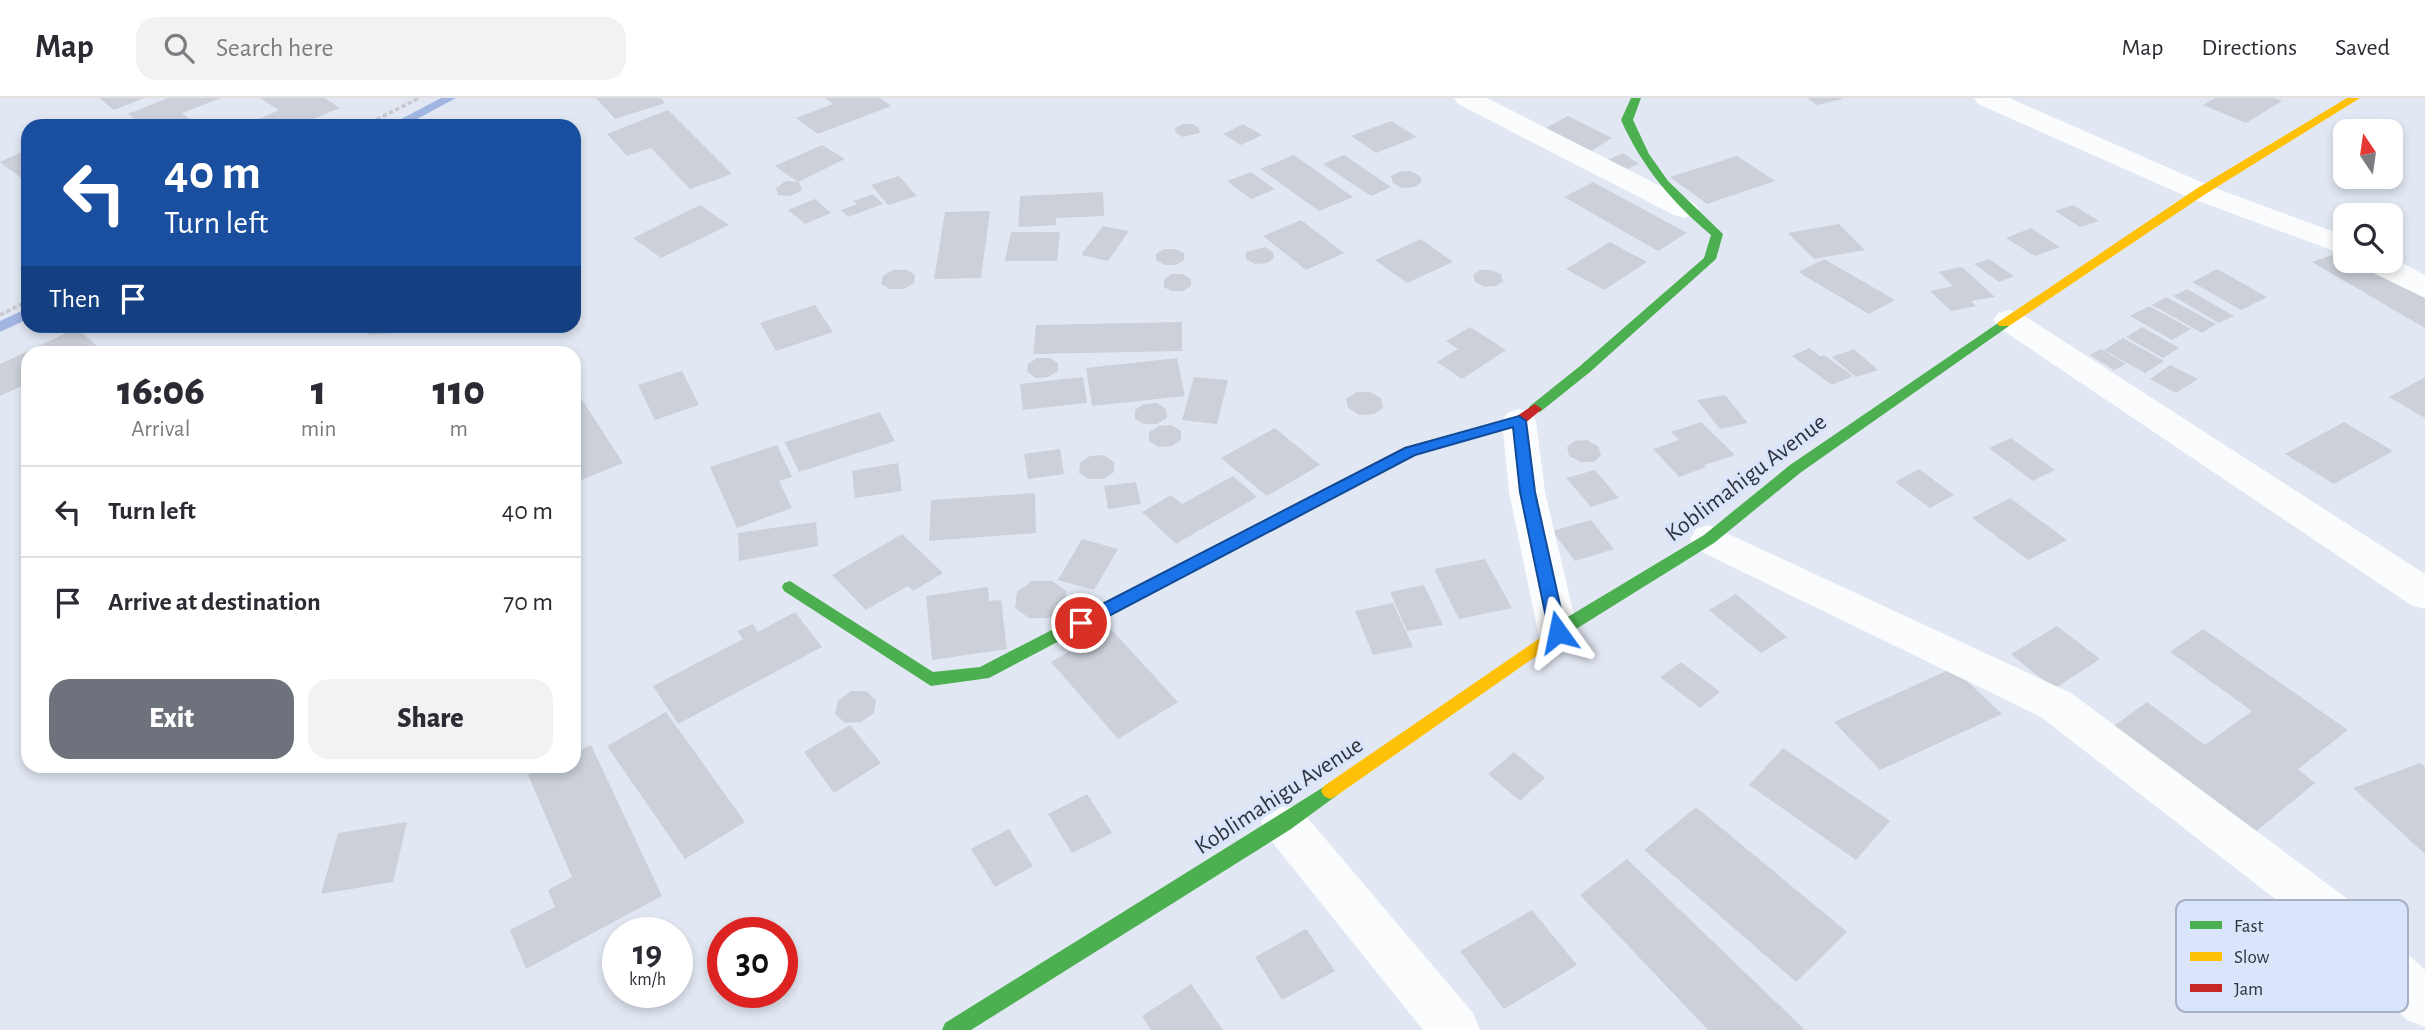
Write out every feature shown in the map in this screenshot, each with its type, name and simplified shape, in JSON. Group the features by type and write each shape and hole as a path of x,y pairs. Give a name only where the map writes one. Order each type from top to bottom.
{"street":[{"path":"790,587 931,679 983,673 1410,451 1519,421 1586,369 1710,259 1717,234 1684,209 1467,98"},
{"path":"1636,98 1626,120 1637,149 1684,209"},
{"path":"1987,98 2200,192 2333,242"},
{"name":"Koblimahigu Avenue","path":"952,1030 1284,823 1558,632 1709,539 1794,469 2009,320 2200,192 2355,98"},
{"path":"2397,273 2425,288"},
{"path":"2009,320 2425,594"},
{"path":"1519,421 1527,492 1558,632"},
{"path":"1709,539 2056,705 2312,900"},
{"path":"1284,823 1455,1030"},
{"path":"2408,987 2425,1003"}],"path":[{"path":"378,119 419,98"},
{"path":"0,315 21,304"}],"building":[{"path":"99,98 144,98 114,110"},
{"path":"168,98 221,98 182,113 190,119 135,119 128,114"},
{"path":"260,98 325,98 340,108 313,119 259,119 279,110"},
{"path":"596,98 661,98 665,103 615,119"},
{"path":"825,98 880,98 891,106 818,134 796,118 833,104"},
{"path":"2215,98 2274,98 2282,101 2246,123 2203,105"},
{"path":"1808,99 1842,99 1817,105"},
{"path":"668,110 732,174 690,189 651,148 627,156 607,134"},
{"path":"1568,116 1612,138 1588,153 1542,130"},
{"path":"1391,121 1417,137 1376,153 1351,136"},
{"path":"1192,124 1199,128 1200,133 1183,137 1176,133 1175,128"},
{"path":"1243,124 1262,135 1241,145 1223,134"},
{"path":"822,145 845,159 798,182 775,166"},
{"path":"21,152 21,178 0,162"},
{"path":"1623,153 1639,164 1624,170 1608,160"},
{"path":"1294,155 1353,197 1319,211 1260,169"},
{"path":"1344,155 1391,187 1371,196 1323,164"},
{"path":"1737,156 1775,181 1707,204 1670,177"},
{"path":"1410,171 1420,176 1422,182 1414,187 1402,188 1393,183 1391,176"},
{"path":"1251,172 1275,189 1251,199 1227,181"},
{"path":"899,176 917,196 888,205 871,185"},
{"path":"786,181 799,182 802,190 791,196 778,195 776,188"},
{"path":"1593,182 1687,233 1658,251 1564,197"},
{"path":"1103,192 1104,216 1056,218 1056,225 1018,227 1020,196"},
{"path":"873,194 883,204 848,217 841,210 857,204 853,201"},
{"path":"815,199 831,213 805,224 788,210"},
{"path":"700,205 729,225 661,258 633,238"},
{"path":"2073,205 2099,221 2080,227 2055,211"},
{"path":"990,211 981,278 934,279 945,212"},
{"path":"1301,220 1344,253 1306,270 1263,236"},
{"path":"1839,224 1865,250 1814,259 1788,233"},
{"path":"1103,226 1129,231 1108,261 1081,255"},
{"path":"2031,228 2060,247 2035,256 2006,238"},
{"path":"1011,232 1060,232 1057,261 1005,261"},
{"path":"1421,239 1453,262 1407,283 1375,260"},
{"path":"1610,242 1647,262 1604,290 1566,269"},
{"path":"1265,247 1273,252 1274,258 1267,263 1255,264 1246,259 1246,252"},
{"path":"1164,249 1175,249 1184,253 1184,260 1176,265 1165,265 1156,260 1156,254"},
{"path":"2333,255 2333,273 2381,273 2425,298 2425,328 2312,262"},
{"path":"1824,259 1895,300 1869,314 1798,272"},
{"path":"1989,259 2014,276 1999,282 1974,264"},
{"path":"1962,267 1995,297 1971,301 1976,306 1951,311 1930,291 1953,286 1938,272"},
{"path":"2217,269 2267,297 2241,310 2192,282"},
{"path":"893,270 907,270 915,275 914,283 904,289 890,289 881,284 883,276"},
{"path":"1480,270 1501,274 1503,281 1496,286 1485,287 1475,282 1473,275"},
{"path":"1171,274 1183,274 1191,279 1191,286 1183,291 1171,291 1164,287 1164,280"},
{"path":"2187,289 2234,316 2219,323 2173,296"},
{"path":"2166,297 2216,324 2202,333 2152,305"},
{"path":"815,305 833,332 776,351 760,323"},
{"path":"2149,306 2191,329 2172,340 2130,316"},
{"path":"1182,322 1182,351 1033,354 1036,325"},
{"path":"1470,327 1506,350 1462,379 1437,362 1458,349 1446,341"},
{"path":"2142,327 2179,348 2163,358 2126,337"},
{"path":"66,333 82,333 97,346 38,346"},
{"path":"2123,338 2164,361 2145,373 2104,350"},
{"path":"1809,348 1820,356 1824,355 1853,376 1832,385 1792,356"},
{"path":"1854,349 1878,370 1856,377 1832,357"},
{"path":"2101,349 2126,364 2114,370 2090,355"},
{"path":"21,354 21,386 0,396 0,364"},
{"path":"1037,358 1050,358 1058,363 1058,371 1048,377 1036,378 1027,372 1028,364"},
{"path":"1177,358 1185,396 1092,406 1086,368"},
{"path":"2170,365 2198,379 2176,393 2150,379"},
{"path":"682,371 699,405 655,420 638,385"},
{"path":"1083,377 1087,403 1023,410 1020,384"},
{"path":"1194,377 1228,380 1217,424 1182,420"},
{"path":"2425,377 2425,418 2389,397"},
{"path":"1356,392 1370,392 1381,398 1383,408 1374,414 1359,415 1348,408 1346,399"},
{"path":"1725,395 1748,423 1720,429 1697,400"},
{"path":"581,398 623,463 581,480"},
{"path":"1157,403 1166,409 1167,418 1157,424 1144,424 1135,419 1135,410 1144,404"},
{"path":"880,412 895,441 799,472 785,442"},
{"path":"1701,422 1735,455 1705,465 1699,459 1706,467 1679,477 1653,449 1679,440 1671,432"},
{"path":"2344,422 2393,451 2334,484 2285,454"},
{"path":"1171,425 1181,431 1181,440 1172,446 1159,447 1149,441 1149,432 1159,426"},
{"path":"1275,428 1320,465 1267,496 1221,458"},
{"path":"2011,438 2055,470 2033,481 1989,448"},
{"path":"1587,440 1598,446 1601,455 1594,462 1581,462 1569,456 1567,447 1574,441"},
{"path":"777,445 792,477 779,481 792,508 737,528 710,467"},
{"path":"1060,449 1064,474 1028,479 1024,454"},
{"path":"1104,455 1114,462 1114,472 1103,479 1089,479 1079,473 1080,463 1090,456"},
{"path":"898,463 902,491 855,498 852,471"},
{"path":"1919,469 1954,495 1930,508 1895,482"},
{"path":"1595,470 1619,498 1591,507 1566,478"},
{"path":"1233,476 1257,497 1176,544 1142,512 1171,495 1182,504"},
{"path":"1136,482 1141,504 1108,509 1104,486"},
{"path":"1035,493 1036,533 929,541 931,500"},
{"path":"2010,498 2067,540 2028,560 1972,518"},
{"path":"1591,520 1614,549 1575,561 1552,531"},
{"path":"816,522 818,546 739,561 738,533"},
{"path":"902,534 943,573 913,591 908,586 866,610 832,575"},
{"path":"1082,539 1118,549 1094,590 1058,580"},
{"path":"1485,559 1512,608 1459,619 1434,569"},
{"path":"1032,581 1052,581 1066,591 1065,606 1050,618 1029,618 1015,608 1017,592"},
{"path":"1424,585 1443,625 1407,631 1390,592"},
{"path":"988,587 989,601 1001,600 1007,649 932,660 926,596"},
{"path":"1736,594 1787,637 1761,653 1709,610"},
{"path":"1393,603 1413,647 1373,655 1355,611"},
{"path":"795,612 822,647 678,724 653,686 743,639 737,631 753,624 758,632"},
{"path":"2057,626 2100,659 2054,689 2011,654"},
{"path":"1110,628 1178,702 1118,739 1051,662"},
{"path":"2203,629 2348,730 2298,769 2315,783 2249,837 2110,729 2147,702 2205,745 2252,711 2170,652"},
{"path":"1681,662 1720,692 1700,708 1660,677"},
{"path":"1953,668 2002,714 1880,770 1834,722"},
{"path":"851,691 866,691 876,700 874,713 861,722 845,723 835,714 838,701"},
{"path":"666,712 745,822 685,859 607,746"},
{"path":"850,725 881,763 834,793 804,752"},
{"path":"591,745 662,896 623,917 602,917 602,928 526,969 510,930 555,907 548,890 572,877 528,775 581,773 581,750"},
{"path":"1783,748 1890,821 1856,860 1749,785"},
{"path":"1514,752 1545,778 1520,801 1488,774"},
{"path":"2420,763 2425,767 2425,854 2353,788"},
{"path":"1087,794 1112,833 1072,853 1048,814"},
{"path":"1696,807 1847,932 1796,982 1644,850"},
{"path":"407,822 393,882 321,894 338,833"},
{"path":"1009,829 1033,866 995,887 971,849"},
{"path":"1627,859 1805,1030 1708,1030 1580,895"},
{"path":"1532,910 1577,965 1504,1009 1460,951"},
{"path":"1306,929 1335,971 1282,1000 1255,957"},
{"path":"1191,984 1223,1030 1151,1030 1142,1016"}],"waterway":[{"path":"408,119 450,98"},
{"path":"0,327 21,316"}],"traffic: fast":[{"path":"1535,409 1585,369 1710,259 1717,234 1664,183 1643,154 1627,120 1636,98"},
{"path":"1562,629 1709,539 1795,469 2004,323"},
{"path":"790,587 931,679 983,673 1133,595"},
{"path":"952,1030 1284,823 1330,791"}],"traffic: slow":[{"path":"2004,323 2200,192 2355,98"},
{"path":"1330,791 1562,629"}],"traffic: jam":[{"path":"1133,595 1410,451 1519,421 1535,409"}],"route":[{"path":"1081,623 1410,451 1519,421 1527,492 1558,632"}]}
